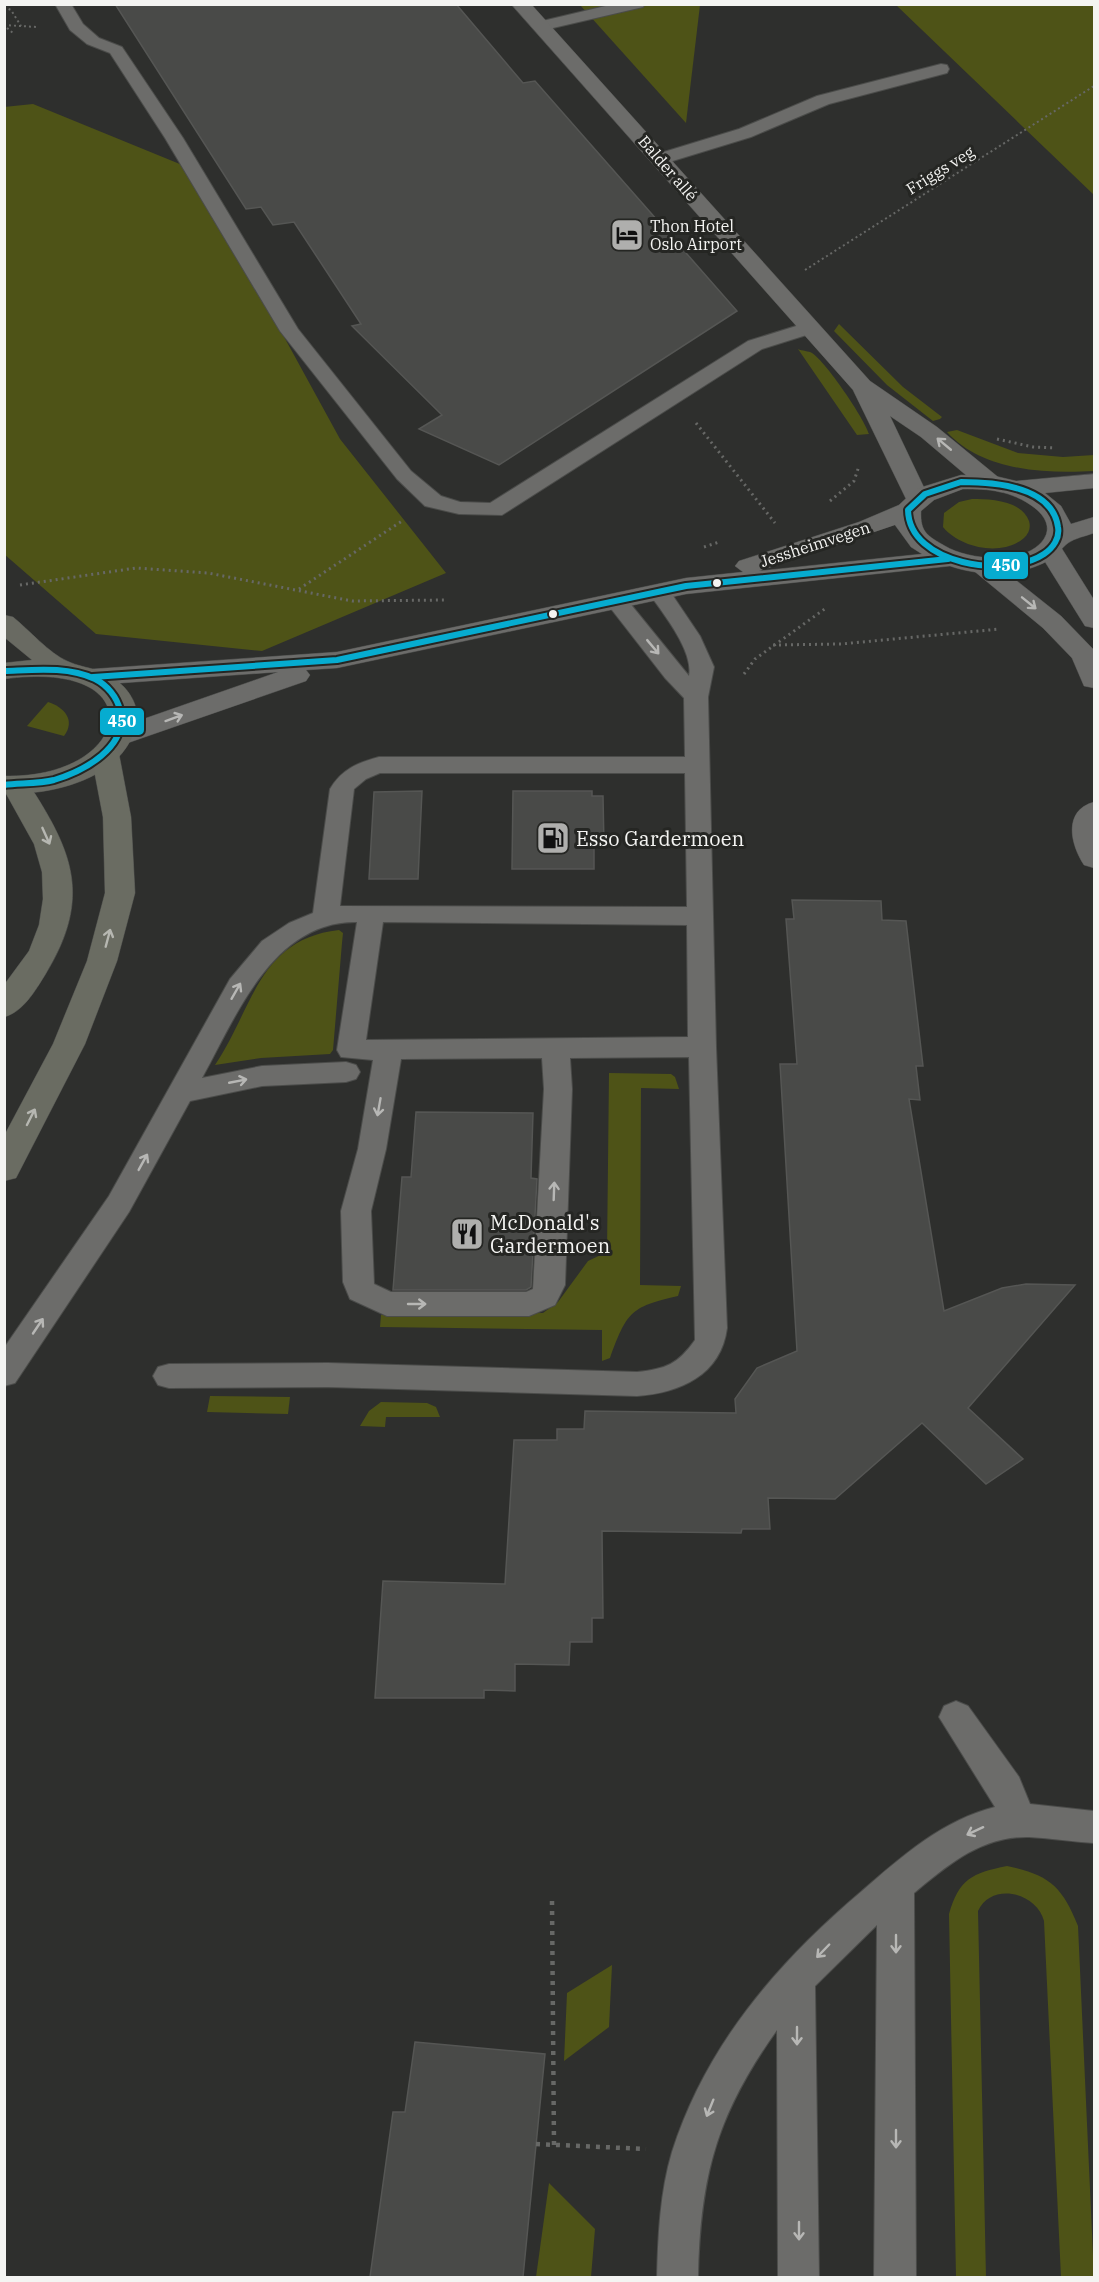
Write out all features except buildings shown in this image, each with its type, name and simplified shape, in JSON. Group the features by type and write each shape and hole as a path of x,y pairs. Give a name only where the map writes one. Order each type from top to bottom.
{"highway":[{"path":"4,623 57,668"},
{"path":"4,671 26,667 57,668 93,677 110,688 122,703 124,720 112,746 81,771 50,782 10,786"},
{"path":"4,1169 69,1044 102,961 120,892 112,746"},
{"path":"4,1006 39,963 51,937 58,906 59,881 54,855 44,831 10,786"}],"main road":[{"name":"Balder allé","path":"520,4 862,386 928,432 989,482"},
{"name":"Balder allé","path":"862,386 891,440 912,504 906,520 909,532 918,542 948,560"},
{"path":"1016,488 1095,481"},
{"path":"989,482 1016,488 1047,504 1056,515 1060,527 1055,544 1095,620"},
{"name":"Jessheimvegen","path":"93,677 337,660 659,592 686,586 820,544 912,504 936,488 952,484 989,482"},
{"path":"948,560 983,566 1022,563 1095,524"},
{"name":"Jessheimvegen","path":"686,586 948,560"},
{"path":"983,566 1052,622 1084,655 1095,680"},
{"name":"Jessheimvegen","path":"112,746 337,660"},
{"path":"1095,811 1085,828 1087,844 1095,858"}],"lane":[{"path":"63,4 76,27 93,41 116,50 174,138 290,331 404,475 433,501 459,508 494,510 755,345 809,328"},
{"path":"540,26 636,4"},
{"path":"660,159 745,133 823,100 941,69"},
{"path":"169,1376 328,1375 637,1384 661,1382 682,1373 704,1354 710,1344 712,1328 702,1047 697,765 696,697 702,667 689,636 659,592"},
{"path":"616,601 673,673 696,697"},
{"path":"326,916 342,789 347,780 368,768 379,765 697,765"},
{"path":"4,1374 119,1204 252,965 284,936 326,916 371,913 700,916"},
{"path":"371,913 351,1050 702,1047"},
{"path":"388,1049 372,1149 356,1211 358,1282 361,1291 387,1304 529,1304 544,1297 550,1285 558,1089 555,1048"},
{"path":"180,1093 262,1076 346,1072"},
{"path":"956,1717 1006,1789 1018,1820"},
{"path":"677,2277 678,2224 693,2151 714,2098 747,2038 796,1978 845,1928 947,1844 986,1826 1018,1820 1095,1827"},
{"path":"895,2277 896,1886"},
{"path":"796,1978 799,2277"}],"path":[{"path":"4,7 11,10 21,26"},
{"path":"6,29 14,25"},
{"path":"6,29 14,33"},
{"name":"Friggs veg","path":"799,274 1095,86"},
{"path":"674,397 776,524 766,528"},
{"path":"988,435 1008,443 1060,448"},
{"path":"829,501 854,481 860,465 857,456"},
{"path":"299,590 433,501"},
{"path":"696,549 726,540"},
{"path":"20,585 136,568 208,573 352,601 452,599"},
{"path":"744,674 755,659 833,603"},
{"path":"773,645 841,644 1001,628"},
{"path":"552,1901 554,2145"},
{"path":"536,2144 693,2151"}],"green space":[{"path":"580,5 700,5 686,123"},
{"path":"896,5 1094,5 1094,195"},
{"path":"33,104 192,169 340,439 446,573 262,651 96,634 4,554 4,107"},
{"path":"839,324 903,387 942,417 933,421 887,385 834,331"},
{"path":"798,349 812,353 826,367 852,404 869,434 857,435"},
{"path":"957,430 1018,453 1063,457 1094,455 1094,471 1056,472 996,462 961,445 947,432"},
{"path":"972,499 1004,502 1019,509 1029,521 1030,528 1027,534 1015,544 982,548 970,545 950,534 943,527 944,513 959,502"},
{"path":"48,702 59,707 66,715 69,725 64,736 27,726"},
{"path":"339,930 343,933 333,1050 330,1054 261,1058 215,1065 261,980 274,962 291,947 312,936"},
{"path":"609,1073 671,1074 675,1077 679,1089 641,1088 640,1285 681,1286 678,1296 649,1304 632,1314 621,1331 610,1358 602,1361 602,1330 380,1327 381,1315 543,1313 558,1302 588,1261 607,1252"},
{"path":"210,1396 290,1397 288,1414 207,1412"},
{"path":"381,1402 427,1403 436,1407 440,1417 386,1417 385,1427 360,1426 369,1411"},
{"path":"1007,1866 1044,1878 1052,1884 1066,1901 1078,1926 1094,2277 1061,2277 1044,1921 1040,1911 1033,1903 1014,1894 1003,1894 993,1896 978,1911 986,2277 956,2277 949,1914 957,1893 969,1880 976,1875"},
{"path":"612,1965 609,2027 564,2061 567,1993"},
{"path":"549,2183 595,2229 591,2277 536,2277"}],"transit line":[{"name":"450","path":"961,482 1014,487 1038,498 1055,517 1058,527 1057,540 1045,553 1031,560 998,566 963,562 936,552 914,535 909,524 908,510 925,494 961,482"},
{"name":"450","path":"93,677 337,660 686,586 948,559"},
{"name":"450","path":"4,671 58,669 96,680 117,698 122,720 113,744 90,765 53,780 4,785"}],"place":[{"name":"Thon Hotel Oslo Airport","path":"627,235"},
{"name":"Esso Gardermoen","path":"553,838"},
{"name":"McDonald's Gardermoen","path":"467,1234"}]}
